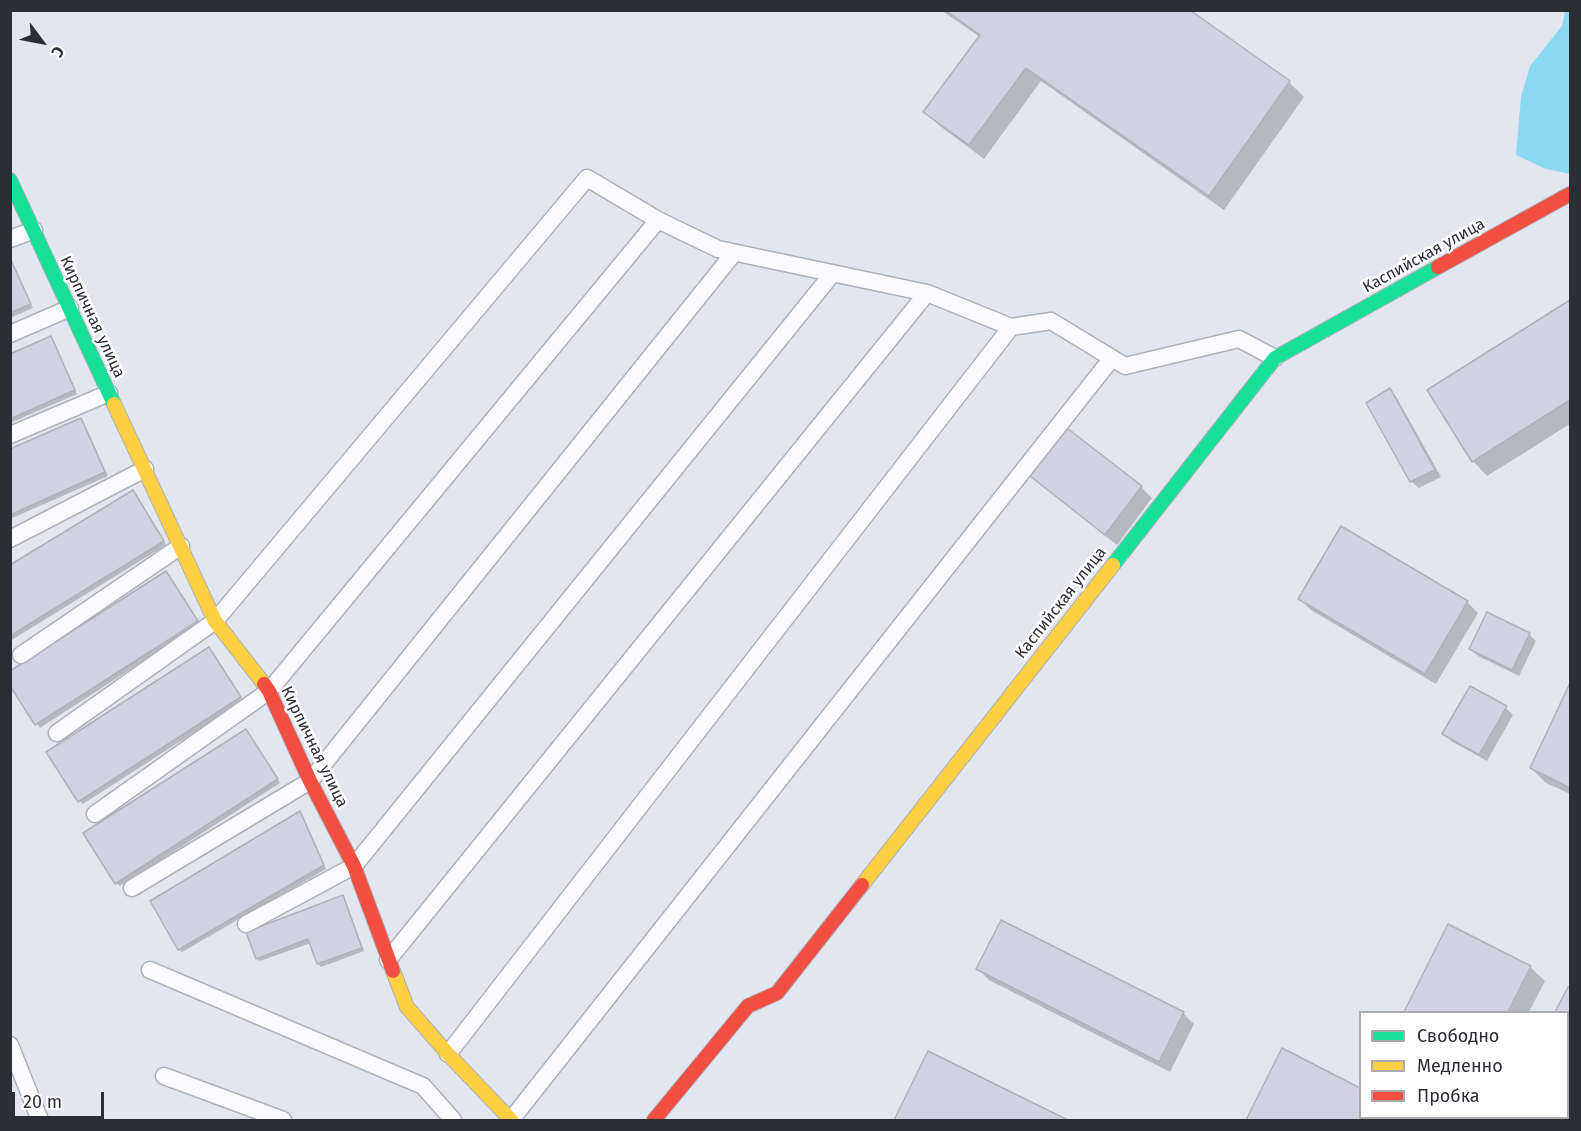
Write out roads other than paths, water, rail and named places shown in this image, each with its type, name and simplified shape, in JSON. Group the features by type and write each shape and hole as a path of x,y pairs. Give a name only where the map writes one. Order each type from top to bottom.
{"street":[{"name":"Кирпичная улица","path":"10,180 215,621 269,692 310,781 354,866 407,1006 448,1054 511,1120"},
{"name":"Каспийская улица","path":"654,1120 748,1006 777,993 1275,358 1570,194"}],"lane":[{"path":"57,733 215,621 587,178 658,220 718,249 927,293 1011,327 1052,321 1125,366 1239,339 1275,358"},
{"path":"96,814 269,692 658,220"},
{"path":"10,239 34,230"},
{"path":"132,888 310,781 734,253"},
{"path":"246,924 354,866 833,273"},
{"path":"388,960 927,293"},
{"path":"10,334 70,308"},
{"path":"448,1054 1011,327"},
{"path":"511,1120 1112,358"},
{"path":"10,435 110,393"},
{"path":"10,539 145,469"},
{"path":"21,655 181,546"},
{"path":"150,970 423,1086 453,1120"},
{"path":"10,1045 40,1120"},
{"path":"164,1076 283,1120"}],"water":[{"path":"1565,11 1570,11 1570,174 1546,169 1516,155 1521,97 1530,66 1562,26"}]}
